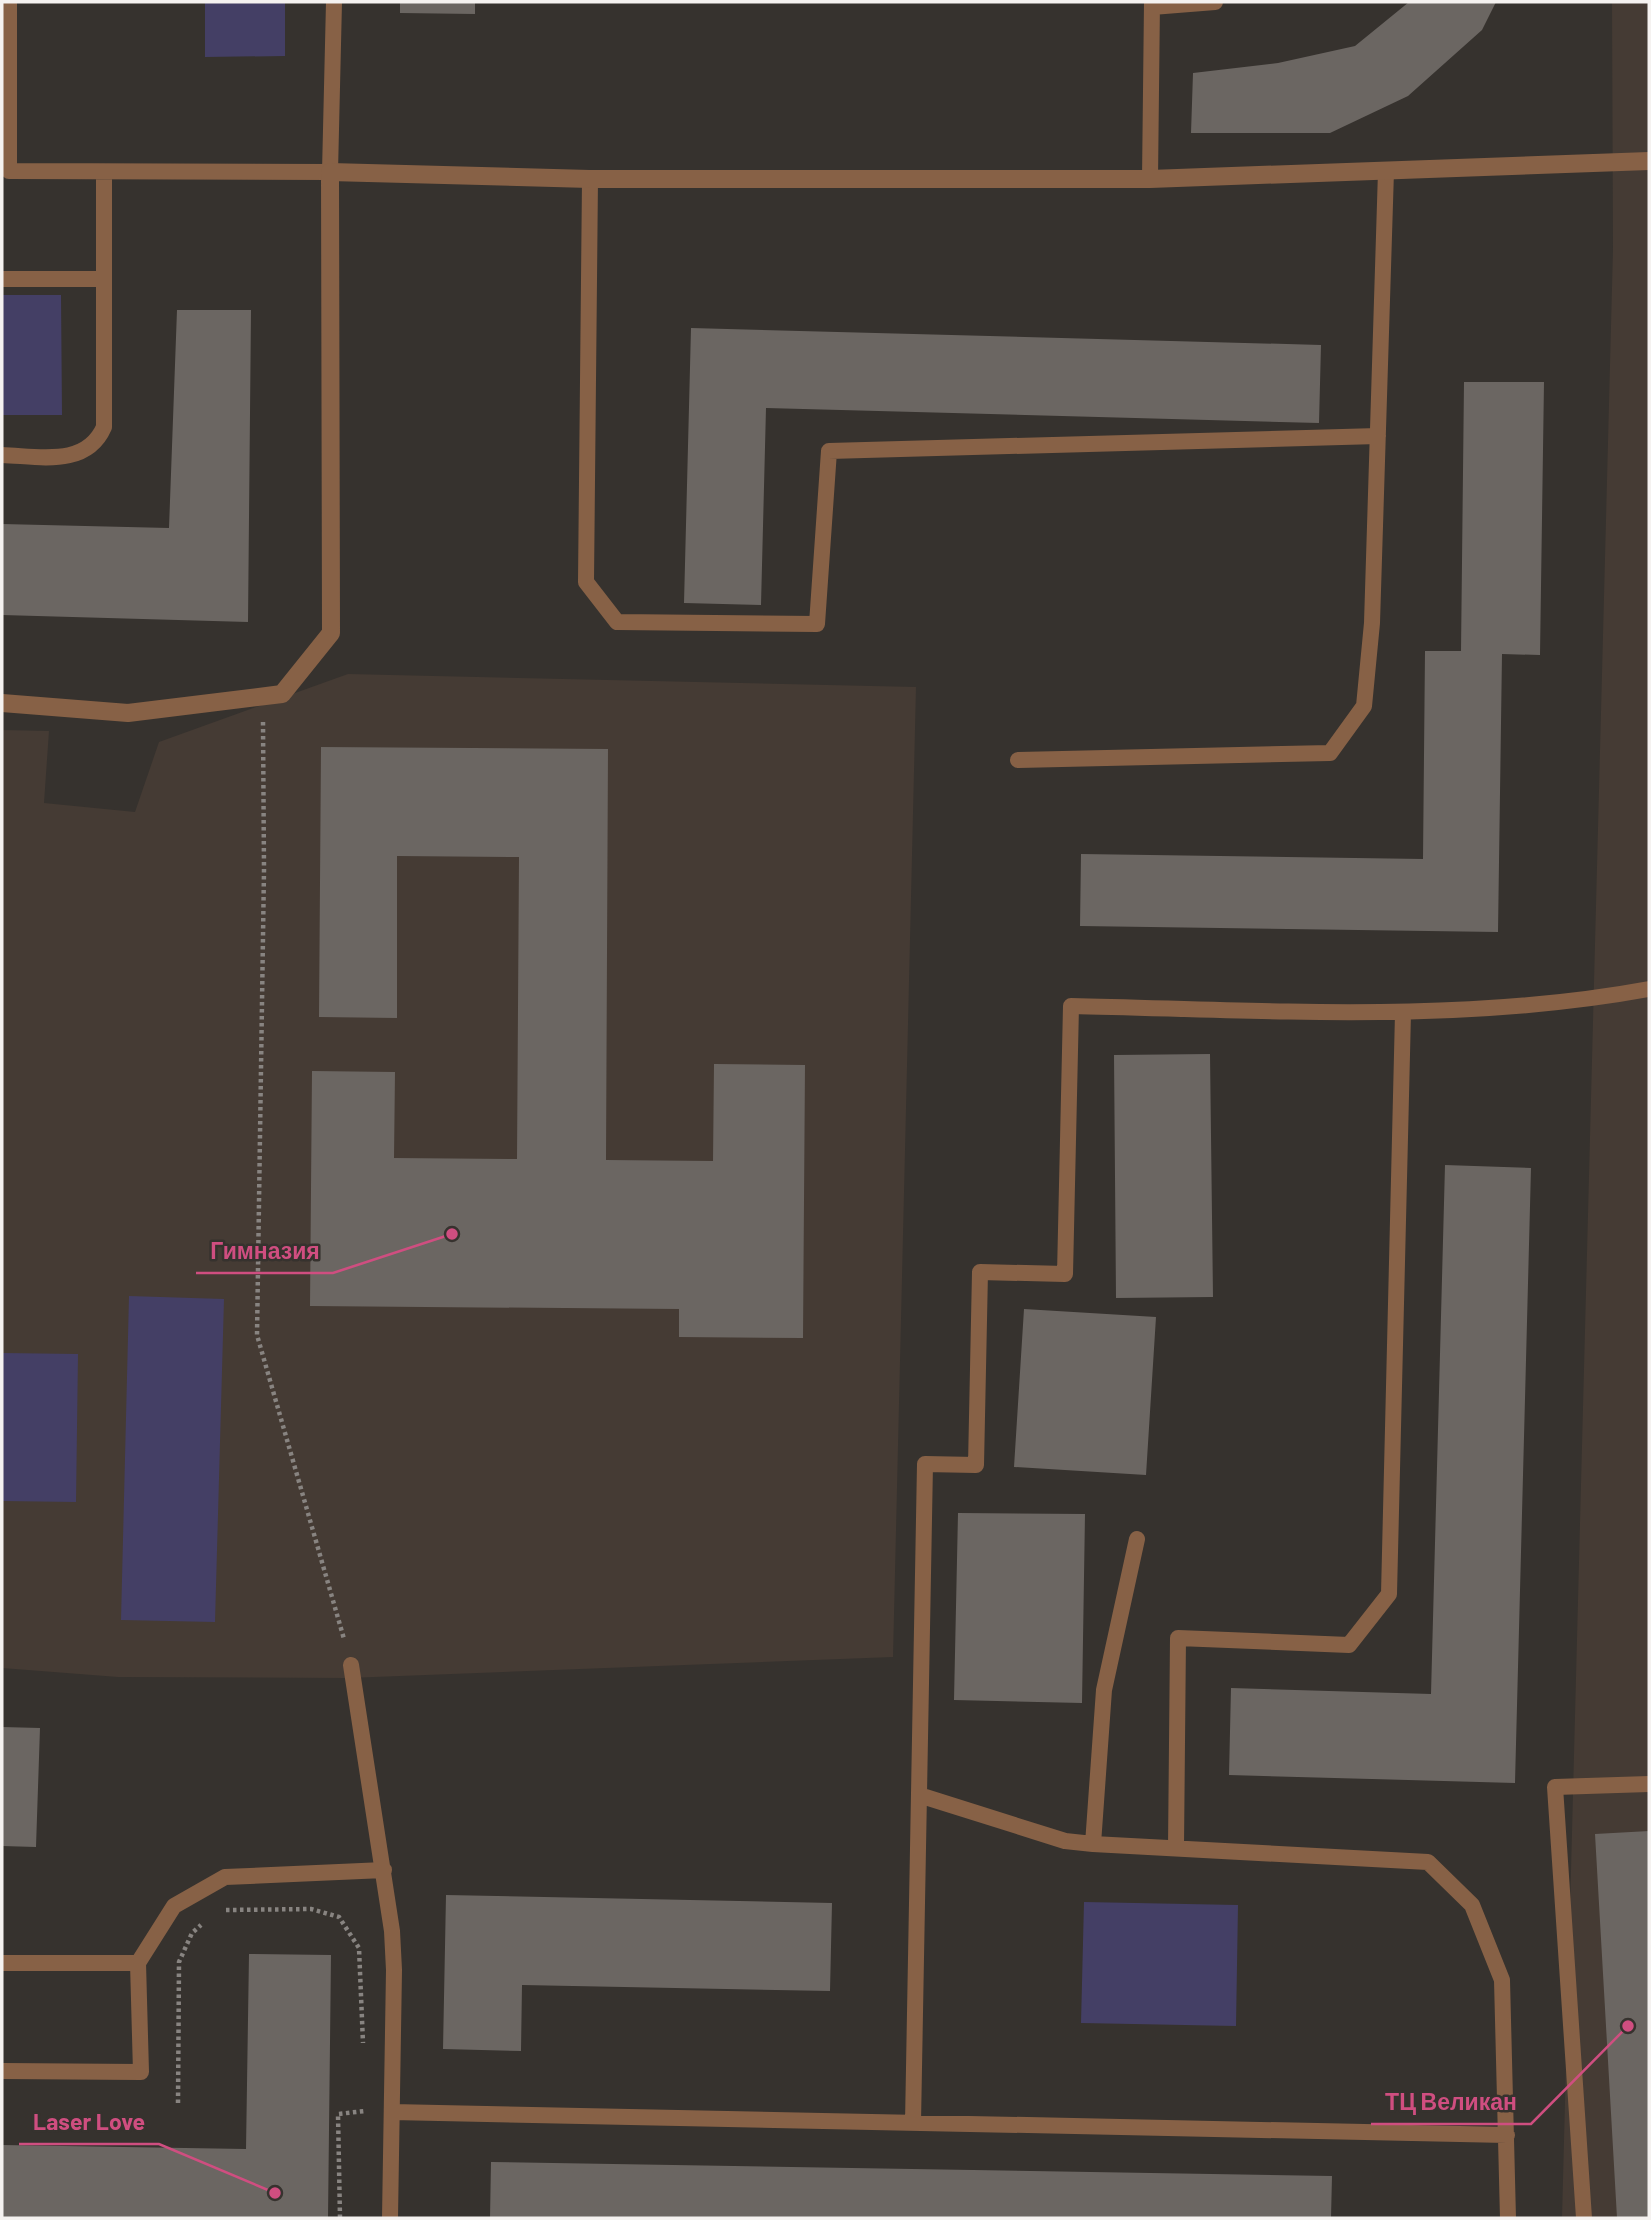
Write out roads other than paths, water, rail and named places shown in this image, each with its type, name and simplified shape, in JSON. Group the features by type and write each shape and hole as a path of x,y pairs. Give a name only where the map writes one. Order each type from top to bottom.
{"street":[{"path":"2,703 128,713 282,694 331,633 330,172 590,179 1150,179 1649,161"}],"lane":[{"path":"9,2 6,171 104,172 330,172 334,2"},
{"path":"1150,179 1152,4 1215,2"},
{"path":"1018,760 1330,753 1364,706 1372,622 1386,171"},
{"path":"2,455 67,456 82,453 99,438 104,427 104,172"},
{"path":"590,179 586,582 617,622 817,624 829,451 1378,436"},
{"path":"2,279 104,279"},
{"path":"913,2123 925,1464 976,1465 980,1272 1065,1274 1071,1006 1403,1013 1607,997 1649,989"},
{"path":"1176,1847 1178,1638 1349,1645 1389,1594 1403,1013"},
{"path":"1093,1844 1104,1690 1137,1539"},
{"path":"351,1665 384,1870 394,1970 390,2218"},
{"path":"1584,2218 1555,1787 1649,1784"},
{"path":"919,1795 1065,1840 1093,1844 1428,1862 1472,1905 1502,1980 1508,2218"},
{"path":"2,2071 141,2072 138,1963 174,1906 225,1877 384,1870"},
{"path":"2,1963 138,1963"},
{"path":"392,2112 1507,2135"}],"place":[{"name":"Гимназия","path":"452,1234"},
{"name":"ТЦ Великан","path":"1628,2026"},
{"name":"Laser Love","path":"275,2193"}]}
